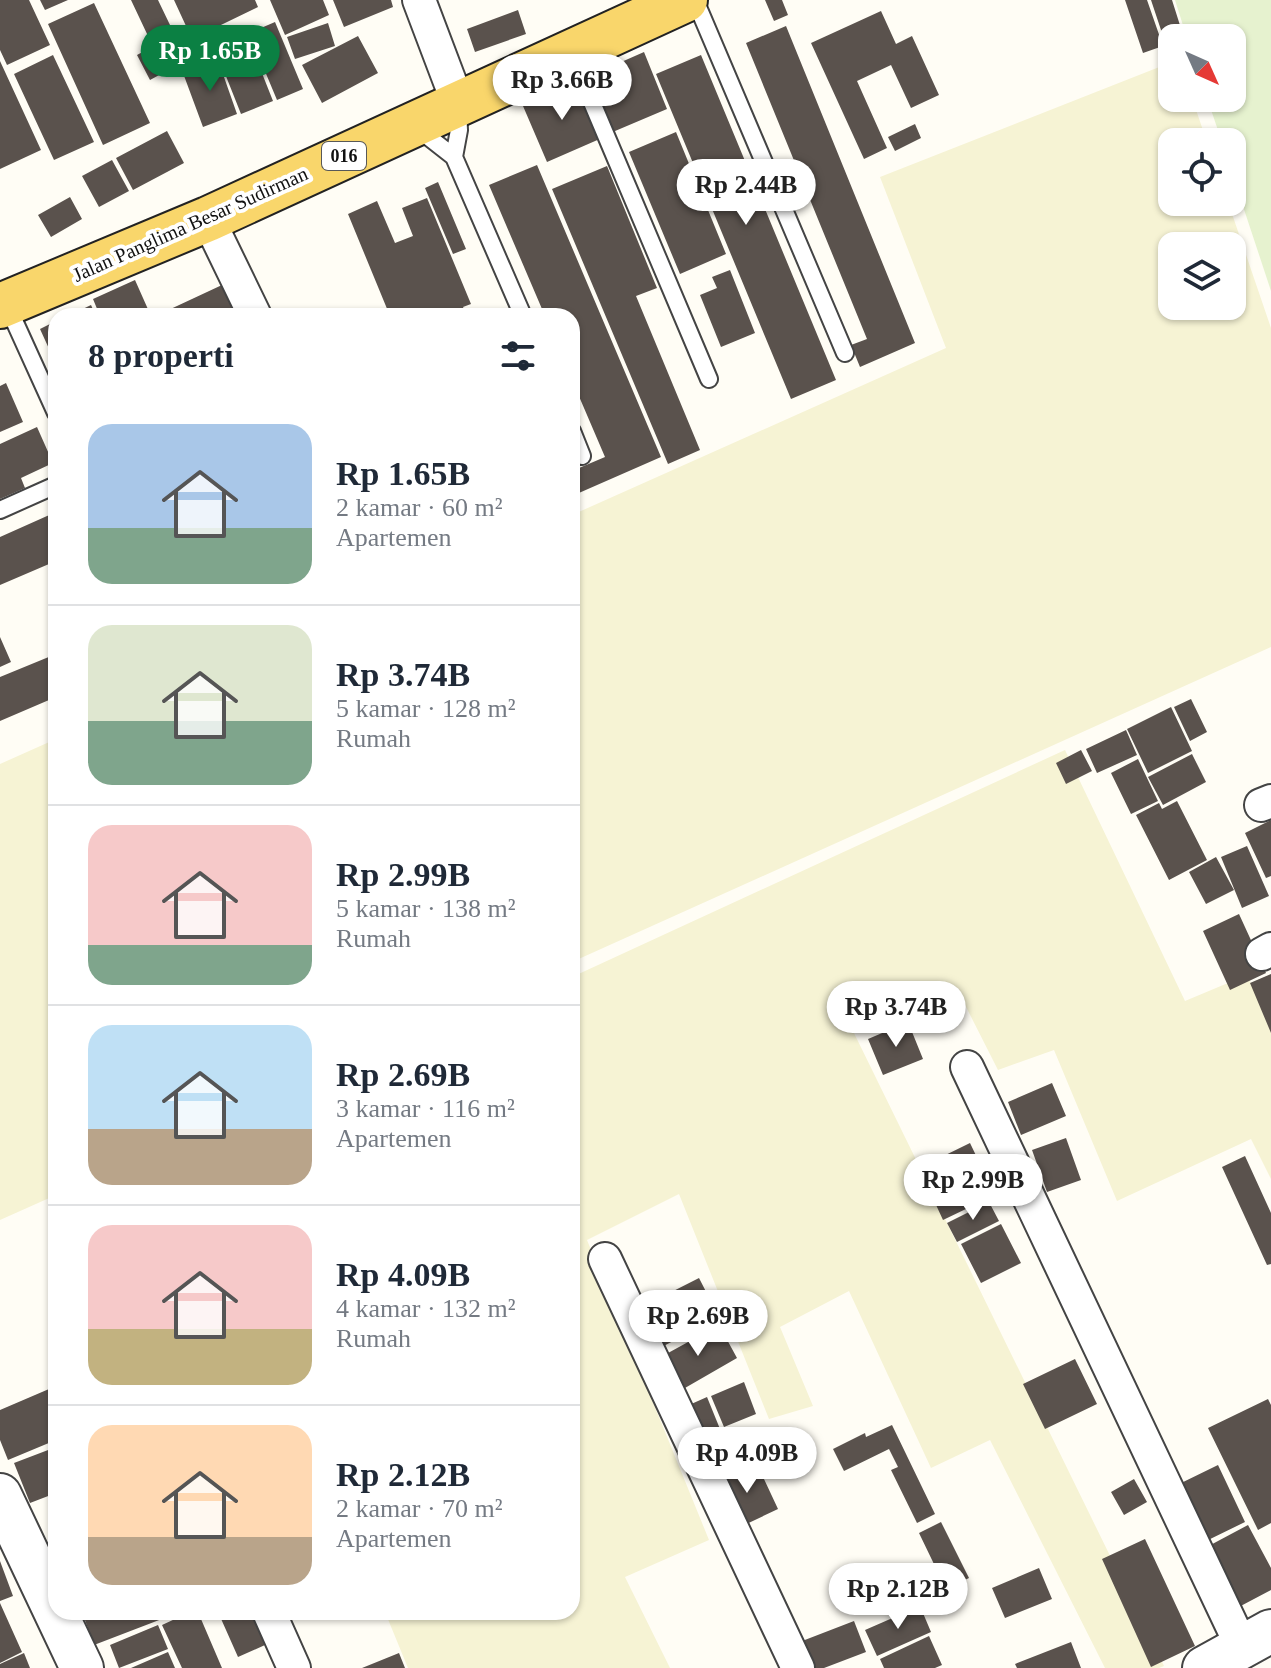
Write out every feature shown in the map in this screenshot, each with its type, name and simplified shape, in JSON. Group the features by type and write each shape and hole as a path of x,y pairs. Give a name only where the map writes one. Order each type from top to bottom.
{"main road":[{"name":"Jalan Panglima Besar Sudirman","path":"3,305 208,219 685,0"}],"street":[{"path":"419,0 458,103"},
{"path":"208,219 251,308"},
{"path":"967,1067 1256,1639 1204,1668"},
{"path":"605,1259 798,1668"},
{"path":"0,1495 48,1596"},
{"path":"59,1620 82,1668"},
{"path":"273,1620 294,1668"}],"lane":[{"path":"695,0 845,353"},
{"path":"572,50 585,88 709,379"},
{"path":"454,157 459,130 458,103"},
{"path":"412,124 454,157 520,308"},
{"path":"3,305 48,397"},
{"path":"580,451 582,456"},
{"path":"0,510 48,489"}],"shaded area":[{"path":"1158,68 1158,112 1197,112 1202,128 1158,128 1158,216 1233,216 1238,232 1158,232 1158,320 1246,320 1246,255 1271,328 1271,647 580,958 580,511 946,348 880,177"},
{"path":"48,743 48,1199 0,1220 0,764"},
{"path":"1065,750 1185,1001 1247,975 1271,1025 1271,1179 1251,1139 1117,1201 1054,1050 998,1070 958,991 853,1031 1164,1666 1105,1668 990,1440 931,1468 849,1291 780,1327 813,1406 769,1419 679,1194 587,1240 709,1540 625,1577 670,1668 408,1668 388,1620 580,1620 580,973"}],"green space":[{"path":"1175,0 1271,0 1271,291 1246,215 1246,128 1217,128 1212,112 1246,112 1246,24 1183,24"}],"building":[{"path":"0,0 29,0 50,45 7,65 0,50"},
{"path":"40,0 68,0 45,10"},
{"path":"131,0 158,0 170,25 148,36"},
{"path":"174,0 255,0 258,7 192,39"},
{"path":"270,0 323,0 329,15 285,35"},
{"path":"333,0 391,0 393,7 344,27"},
{"path":"765,0 782,0 788,15 774,21"},
{"path":"1125,0 1147,0 1158,32 1158,48 1143,53"},
{"path":"1151,0 1172,0 1180,24 1159,24"},
{"path":"94,3 150,123 103,145 48,24"},
{"path":"518,10 526,34 475,52 467,29"},
{"path":"881,11 896,44 912,36 939,95 911,108 891,65 857,81 887,148 864,159 811,43"},
{"path":"275,22 303,89 277,100 249,33"},
{"path":"328,23 335,46 295,59 287,37"},
{"path":"786,26 915,343 860,367 851,345 867,339 746,43"},
{"path":"172,36 185,61 150,80 137,55"},
{"path":"358,36 378,73 322,103 302,65"},
{"path":"248,38 273,101 241,114 216,51"},
{"path":"644,52 667,109 608,134 585,78"},
{"path":"53,55 94,142 54,160 14,74"},
{"path":"701,55 836,380 791,399 656,74"},
{"path":"218,60 237,114 203,127 183,73"},
{"path":"0,61 41,150 0,169"},
{"path":"578,82 602,138 547,162 523,106"},
{"path":"915,124 921,138 895,151 888,137"},
{"path":"167,131 184,163 133,190 116,158"},
{"path":"676,132 726,254 680,274 629,152"},
{"path":"112,160 129,191 99,207 82,176"},
{"path":"537,165 661,457 580,492 580,468 605,457 580,399 580,308 542,308 489,185"},
{"path":"607,166 657,288 636,296 700,450 668,464 552,189"},
{"path":"438,182 466,249 453,254 425,188"},
{"path":"70,197 82,219 51,237 38,215"},
{"path":"427,198 471,304 463,308 387,308 348,214 377,201 395,243 413,236 402,208"},
{"path":"730,270 755,333 721,347 700,295 717,288 712,277"},
{"path":"135,280 147,308 97,308 93,299"},
{"path":"222,285 232,308 173,308"},
{"path":"48,325 48,346 40,329"},
{"path":"6,383 23,422 0,432 0,386"},
{"path":"37,427 48,452 48,465 21,478 25,488 0,499 0,444"},
{"path":"48,516 48,564 0,585 0,537"},
{"path":"0,637 11,662 0,667"},
{"path":"48,657 48,700 0,721 0,677"},
{"path":"1191,699 1207,732 1190,741 1174,707"},
{"path":"1171,707 1192,751 1148,773 1127,729"},
{"path":"1126,730 1137,755 1097,773 1086,749"},
{"path":"1081,750 1092,771 1066,784 1056,763"},
{"path":"1192,754 1206,782 1163,805 1148,777"},
{"path":"1138,759 1158,801 1131,814 1111,773"},
{"path":"1177,801 1207,860 1169,880 1136,815 1159,803 1162,809"},
{"path":"1271,820 1271,876 1266,878 1245,833"},
{"path":"1247,846 1269,896 1242,908 1221,857"},
{"path":"1216,857 1234,890 1206,904 1189,872"},
{"path":"1239,914 1266,973 1230,990 1203,931"},
{"path":"1271,974 1271,1033 1250,983"},
{"path":"908,1022 923,1059 883,1075 868,1039"},
{"path":"1052,1083 1066,1116 1021,1135 1008,1102"},
{"path":"1066,1138 1081,1180 1047,1192 1032,1150"},
{"path":"970,1143 995,1195 943,1220 919,1168"},
{"path":"1245,1156 1271,1213 1271,1264 1267,1265 1222,1167"},
{"path":"989,1202 999,1221 957,1242 947,1223"},
{"path":"1001,1224 1021,1263 981,1283 961,1244"},
{"path":"699,1278 719,1317 656,1350 636,1310"},
{"path":"719,1325 737,1358 678,1392 659,1358"},
{"path":"1075,1359 1097,1404 1045,1429 1023,1384"},
{"path":"744,1382 756,1414 724,1427 711,1396"},
{"path":"48,1389 48,1443 8,1460 0,1440 0,1410"},
{"path":"707,1397 720,1429 694,1441 680,1409"},
{"path":"1268,1399 1271,1405 1271,1523 1258,1530 1208,1428"},
{"path":"892,1425 935,1514 917,1523 891,1470 898,1467 889,1449 844,1471 833,1449 865,1433 866,1437"},
{"path":"748,1427 762,1457 737,1470 722,1440"},
{"path":"719,1439 731,1464 711,1474 699,1449"},
{"path":"48,1450 48,1496 30,1503 14,1463"},
{"path":"756,1462 778,1509 738,1528 715,1482"},
{"path":"1218,1465 1245,1522 1202,1543 1175,1486"},
{"path":"1134,1479 1147,1502 1124,1515 1111,1492"},
{"path":"941,1522 969,1578 946,1589 919,1533"},
{"path":"1248,1525 1271,1568 1271,1590 1235,1609 1203,1549"},
{"path":"1145,1539 1195,1646 1151,1667 1102,1559"},
{"path":"0,1561 13,1596 0,1601"},
{"path":"1039,1568 1052,1599 1005,1618 992,1588"},
{"path":"0,1603 22,1652 0,1663"},
{"path":"920,1606 931,1632 877,1656 865,1630"},
{"path":"85,1620 159,1620 94,1645"},
{"path":"173,1620 201,1620 222,1668 182,1668 162,1625"},
{"path":"222,1620 254,1620 265,1645 238,1657"},
{"path":"854,1621 866,1652 824,1668 807,1668 797,1643"},
{"path":"158,1625 168,1649 119,1668 110,1645"},
{"path":"929,1636 942,1665 935,1668 884,1668 880,1659"},
{"path":"1071,1642 1081,1668 1017,1668 1015,1664"},
{"path":"168,1652 175,1668 131,1668"},
{"path":"24,1653 30,1668 0,1668 0,1664"},
{"path":"399,1653 405,1668 362,1668"}]}
